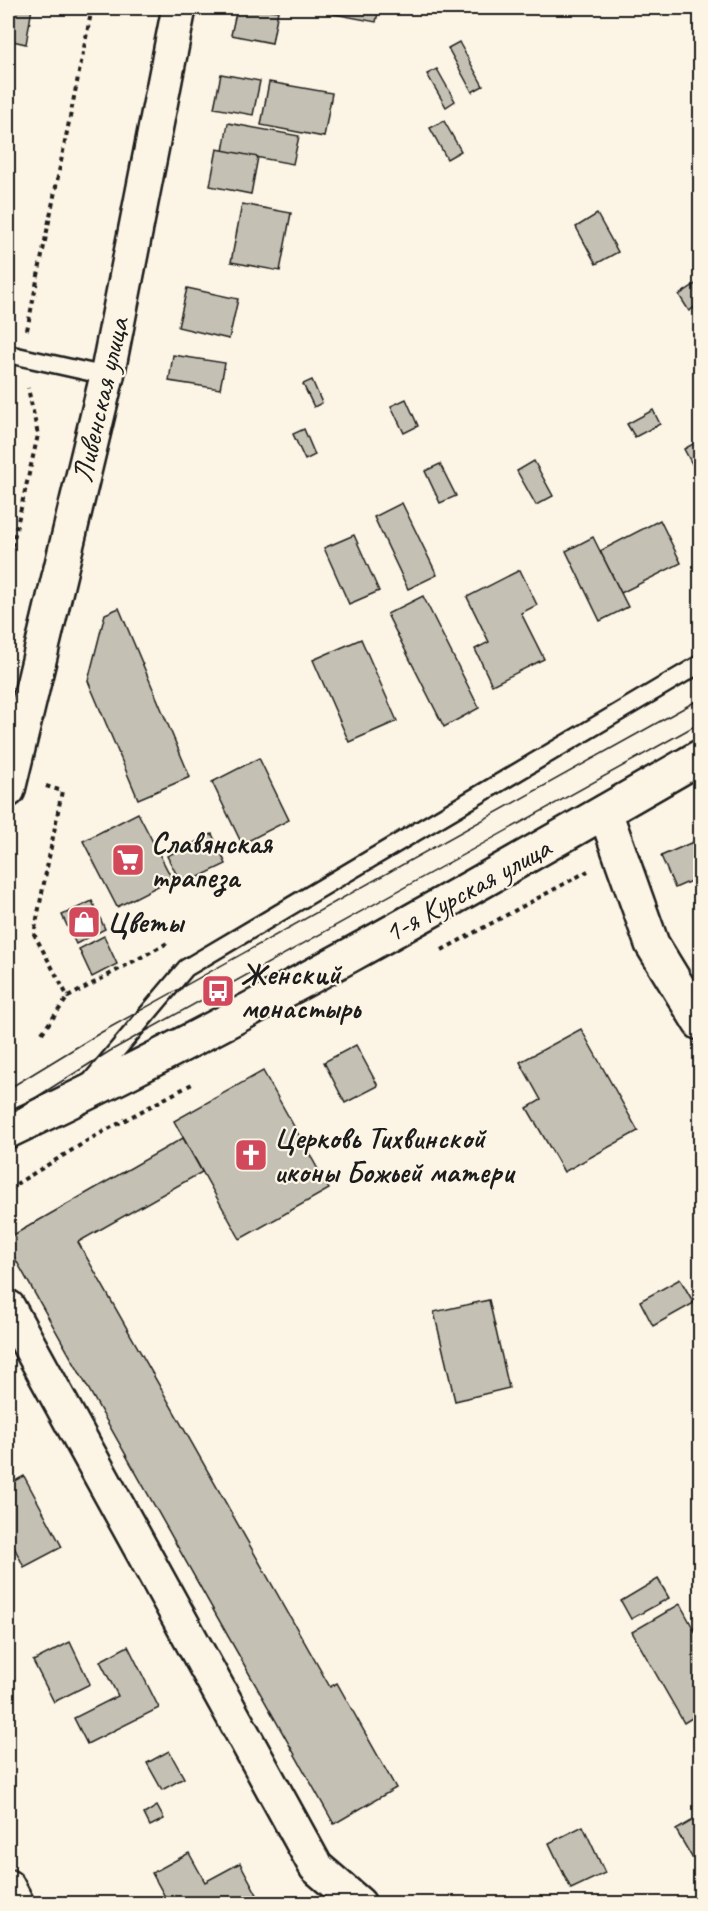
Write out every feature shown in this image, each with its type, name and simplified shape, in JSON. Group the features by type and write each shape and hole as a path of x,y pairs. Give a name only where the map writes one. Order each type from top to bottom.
{"street":[{"name":"Ливенская улица","path":"9,783 107,376 179,8"},
{"name":"1-я Курская улица","path":"8,1131 236,1018 700,758"},
{"path":"605,812 652,944 700,1023"},
{"path":"8,1306 316,1867 359,1904"},
{"path":"8,1887 18,1904"}],"lane":[{"path":"15,356 107,376"},
{"path":"76,1099 186,968 700,664"}],"path":[{"path":"8,564 38,435 15,356 92,8"},
{"path":"9,783 62,791 34,934 68,997"},
{"path":"42,1033 68,997 172,940 186,968"}],"building":[{"path":"8,8 32,8 26,44 8,40"},
{"path":"237,8 278,11 272,43 231,35"},
{"path":"335,8 379,8 376,22 334,14"},
{"path":"459,42 483,86 472,92 448,48"},
{"path":"437,69 455,101 446,107 427,74"},
{"path":"221,74 260,81 253,115 214,108"},
{"path":"269,82 332,93 324,137 261,125"},
{"path":"444,121 461,151 447,159 430,128"},
{"path":"228,123 299,136 293,164 223,151"},
{"path":"217,149 258,157 251,194 210,186"},
{"path":"242,204 291,213 280,271 231,262"},
{"path":"597,214 618,252 596,264 576,227"},
{"path":"700,281 700,304 689,311 679,295"},
{"path":"187,288 238,299 229,339 178,327"},
{"path":"173,355 225,363 220,389 169,381"},
{"path":"312,380 322,403 314,407 303,384"},
{"path":"406,399 418,426 404,433 391,406"},
{"path":"653,410 660,424 635,437 627,424"},
{"path":"304,429 315,455 305,460 293,434"},
{"path":"700,440 700,479 684,449"},
{"path":"534,461 553,496 536,505 517,471"},
{"path":"440,464 456,496 440,503 425,471"},
{"path":"402,503 437,575 408,589 374,517"},
{"path":"660,520 681,563 621,593 600,551"},
{"path":"354,535 379,591 349,604 324,548"},
{"path":"593,537 628,607 600,621 566,551"},
{"path":"520,570 537,605 521,613 544,659 492,685 475,649 489,642 467,597"},
{"path":"423,596 479,708 444,727 387,614"},
{"path":"119,608 190,777 138,799 88,681 105,614"},
{"path":"361,639 397,721 349,742 313,660"},
{"path":"259,758 289,820 242,844 212,782"},
{"name":"Славянская трапеза","path":"138,813 172,879 117,907 83,841"},
{"path":"212,834 226,864 182,885 167,856"},
{"path":"700,839 700,877 675,888 661,856"},
{"name":"Цветы","path":"92,901 105,929 76,944 62,915"},
{"path":"104,936 117,964 92,977 79,949"},
{"path":"581,1029 638,1131 564,1172 527,1108 541,1100 520,1062"},
{"path":"356,1045 378,1086 345,1103 324,1062"},
{"name":"Церковь Тихвинской иконы Божьей матери","path":"263,1071 329,1189 240,1239 174,1121"},
{"path":"183,1138 202,1172 78,1242 330,1687 337,1683 396,1788 334,1824 8,1246 8,1238"},
{"path":"680,1279 694,1303 653,1326 640,1301"},
{"path":"489,1300 509,1388 455,1401 434,1312"},
{"path":"24,1476 62,1547 24,1567 8,1535 8,1485"},
{"path":"658,1579 669,1598 631,1619 621,1601"},
{"path":"680,1604 700,1641 700,1713 684,1723 632,1632"},
{"path":"70,1642 90,1684 54,1702 33,1661"},
{"path":"128,1646 159,1708 87,1744 74,1718 118,1696 100,1661"},
{"path":"169,1751 184,1778 162,1790 147,1763"},
{"path":"157,1806 164,1819 150,1826 144,1814"},
{"path":"700,1816 700,1871 676,1830"},
{"path":"583,1826 605,1873 571,1889 549,1843"},
{"path":"189,1853 205,1882 240,1863 262,1904 169,1904 152,1873"}],"tram line":[{"path":"8,1089 100,1033 700,699"},
{"path":"8,1115 110,1051 700,723"}],"place":[{"name":"Славянская трапеза","path":"128,860"},
{"name":"Цветы","path":"84,922"},
{"name":"Женский монастырь","path":"218,991"},
{"name":"Церковь Тихвинской иконы Божьей матери","path":"251,1155"}]}
